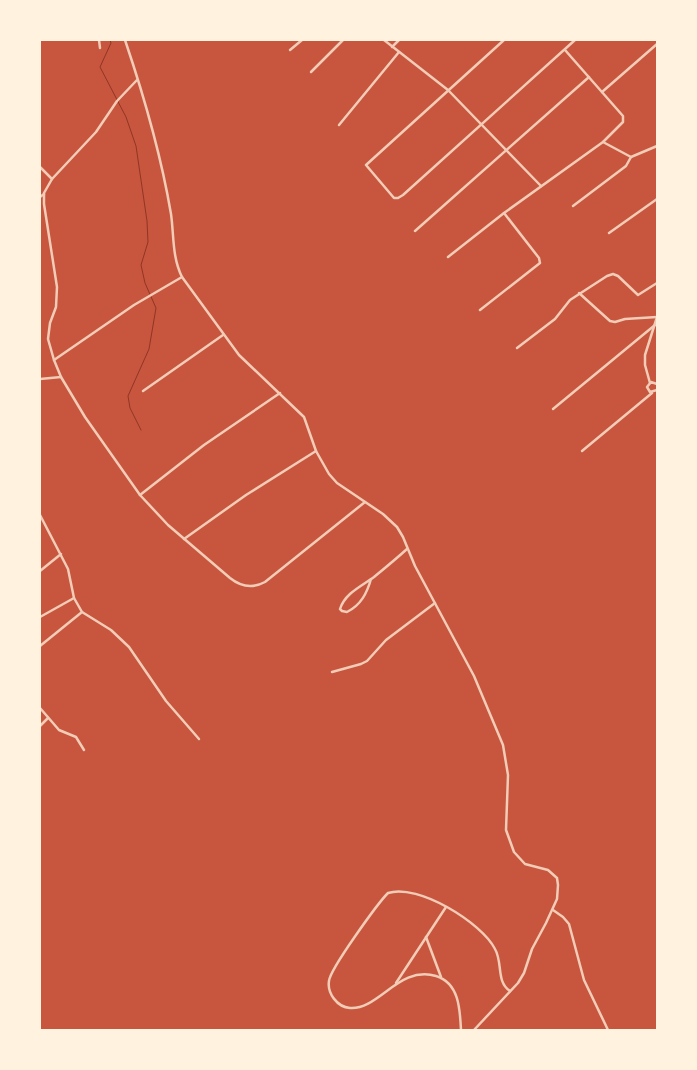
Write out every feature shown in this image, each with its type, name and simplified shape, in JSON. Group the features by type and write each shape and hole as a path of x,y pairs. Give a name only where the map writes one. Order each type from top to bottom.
{"street":[{"path":"99,40 100,48"},
{"path":"125,40 151,125 171,214 177,268 239,355 304,417 316,451 329,474 337,483 392,521 403,537 414,566 474,676 503,745 508,775 506,830 514,852 525,864 548,870 556,878 558,891 552,910 532,949 524,973 474,1030"},
{"path":"290,50 302,40"},
{"path":"311,72 343,40"},
{"path":"384,40 448,90 541,186"},
{"path":"392,47 399,40"},
{"path":"504,40 366,165 394,198 403,196 575,40"},
{"path":"602,92 657,44"},
{"path":"448,257 504,213 603,142 622,122 623,116 565,50"},
{"path":"339,125 399,52"},
{"path":"415,231 589,77"},
{"path":"40,197 44,194 52,179 96,132 117,101 137,80"},
{"path":"603,142 631,157"},
{"path":"573,206 626,166 631,157 657,146"},
{"path":"40,167 52,179"},
{"path":"44,194 57,287 56,307 50,323 48,339 54,360 61,377 84,417 140,495 157,514 236,583 246,586 261,585 365,502"},
{"path":"609,233 657,199"},
{"path":"40,206 44,204"},
{"path":"480,310 538,266 540,261 504,213"},
{"path":"517,348 555,319 570,300 579,293 611,275 618,276 638,295 657,283"},
{"path":"54,360 134,305 182,277"},
{"path":"579,293 610,322 657,316 645,355 645,365 650,383 648,389 652,393"},
{"path":"553,409 655,324"},
{"path":"143,391 223,335"},
{"path":"40,379 61,377"},
{"path":"650,383 657,384"},
{"path":"582,451 657,390"},
{"path":"140,495 204,445 280,393"},
{"path":"184,539 246,495 316,451"},
{"path":"40,515 68,569 74,598 82,612 110,630 130,647 166,701 199,739"},
{"path":"371,579 359,603 347,612 342,611 340,608 344,600 408,549"},
{"path":"40,571 61,554"},
{"path":"40,617 74,598"},
{"path":"332,672 367,661 386,640 435,603"},
{"path":"40,646 82,612"},
{"path":"40,708 59,730 74,736 84,750"},
{"path":"40,726 48,718"},
{"path":"441,977 416,975 396,984 360,1007 350,1008 344,1007 332,997 329,988 332,971 383,897 394,891 412,893 446,907 475,926 495,948 499,958 503,985 510,991"},
{"path":"396,984 446,907"},
{"path":"552,910 563,917 569,924 584,980 608,1030"},
{"path":"426,937 441,977 455,991 459,1004 461,1030"}],"waterway":[{"path":"110,40 111,43 100,67 126,117 136,146 147,221 148,242 141,265 145,283 156,308 149,349 128,396 130,408 141,430"}]}
